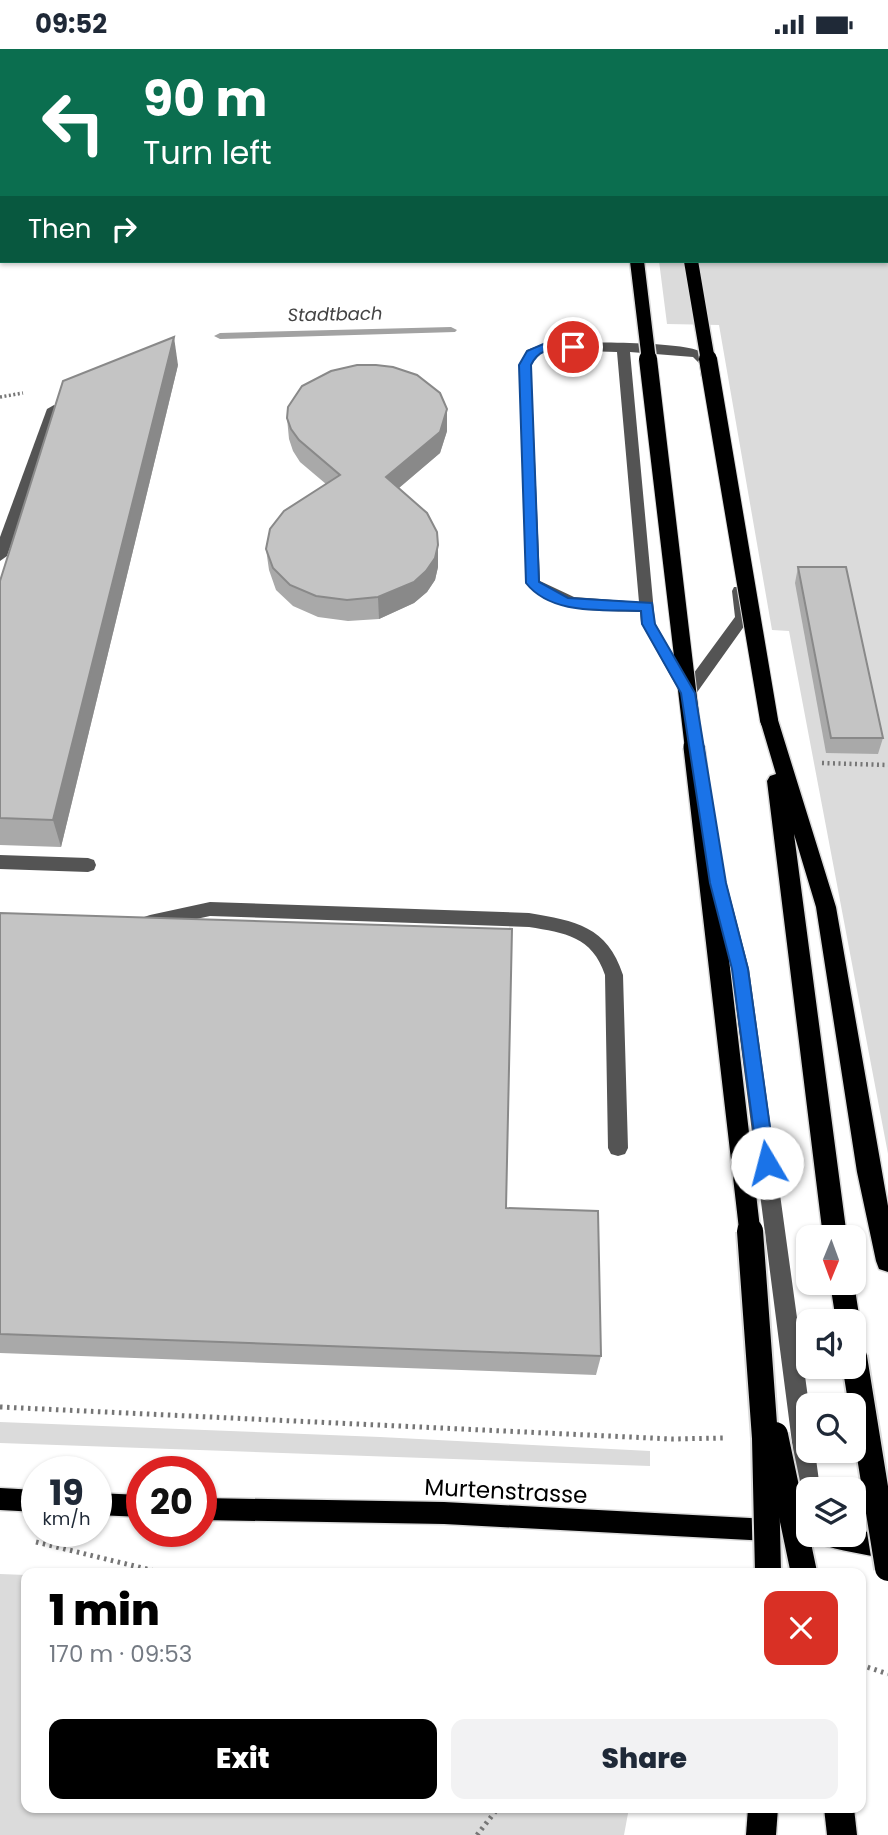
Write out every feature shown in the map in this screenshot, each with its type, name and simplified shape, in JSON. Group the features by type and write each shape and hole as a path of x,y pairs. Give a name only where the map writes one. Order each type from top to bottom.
{"highway":[{"path":"637,263 748,1213 762,1367 768,1568"},
{"path":"691,263 769,720 833,1225"},
{"path":"769,720 826,907 869,1172 888,1261"},
{"path":"762,1367 803,1568"},
{"path":"858,1379 888,1568"},
{"path":"761,1835 763,1813"},
{"path":"840,1813 842,1835"}],"main road":[{"path":"0,1499 21,1500"},
{"name":"Murtenstrasse","path":"217,1509 444,1513 796,1532"},
{"path":"866,1542 888,1549"}],"lane":[{"path":"647,607 566,602 548,595 533,583 525,365 531,353 548,346 680,350 697,353 705,362 743,618 688,693"},
{"path":"623,348 649,624 688,693 718,883 740,969 797,1393"},
{"path":"0,556 54,409"},
{"path":"0,862 88,865"},
{"path":"129,922 154,922 210,909 529,920 584,933 601,943 611,960 614,975 618,1148"}],"path":[{"path":"820,763 888,765"},
{"path":"0,1407 672,1439 796,1436"},
{"path":"57,1547 143,1568"},
{"path":"866,1667 888,1674"},
{"path":"477,1835 494,1813"}],"shaded area":[{"path":"659,263 888,263 888,1154 789,631 772,630 719,325 667,324"},
{"path":"0,1422 650,1451 650,1466 0,1443"},
{"path":"0,1574 21,1575 21,1813 628,1813 624,1835 0,1835"}],"building":[{"path":"174,337 53,820 0,818 0,581 63,381"},
{"path":"357,365 393,367 417,375 440,393 447,409 440,432 386,477 427,513 437,532 435,558 414,582 378,597 347,600 316,596 290,585 273,568 266,549 270,529 284,511 340,475 299,440 287,418 288,407 302,386 331,371"},
{"path":"798,567 846,567 883,738 831,738"},
{"path":"0,913 512,929 506,1208 598,1211 601,1356 0,1334"}],"waterway":[{"name":"Stadtbach","path":"220,336 451,330"}],"route":[{"path":"573,347 548,346 531,353 525,365 533,583 548,595 566,602 647,607 649,624 688,693 718,883 740,969 767,1163"}]}
